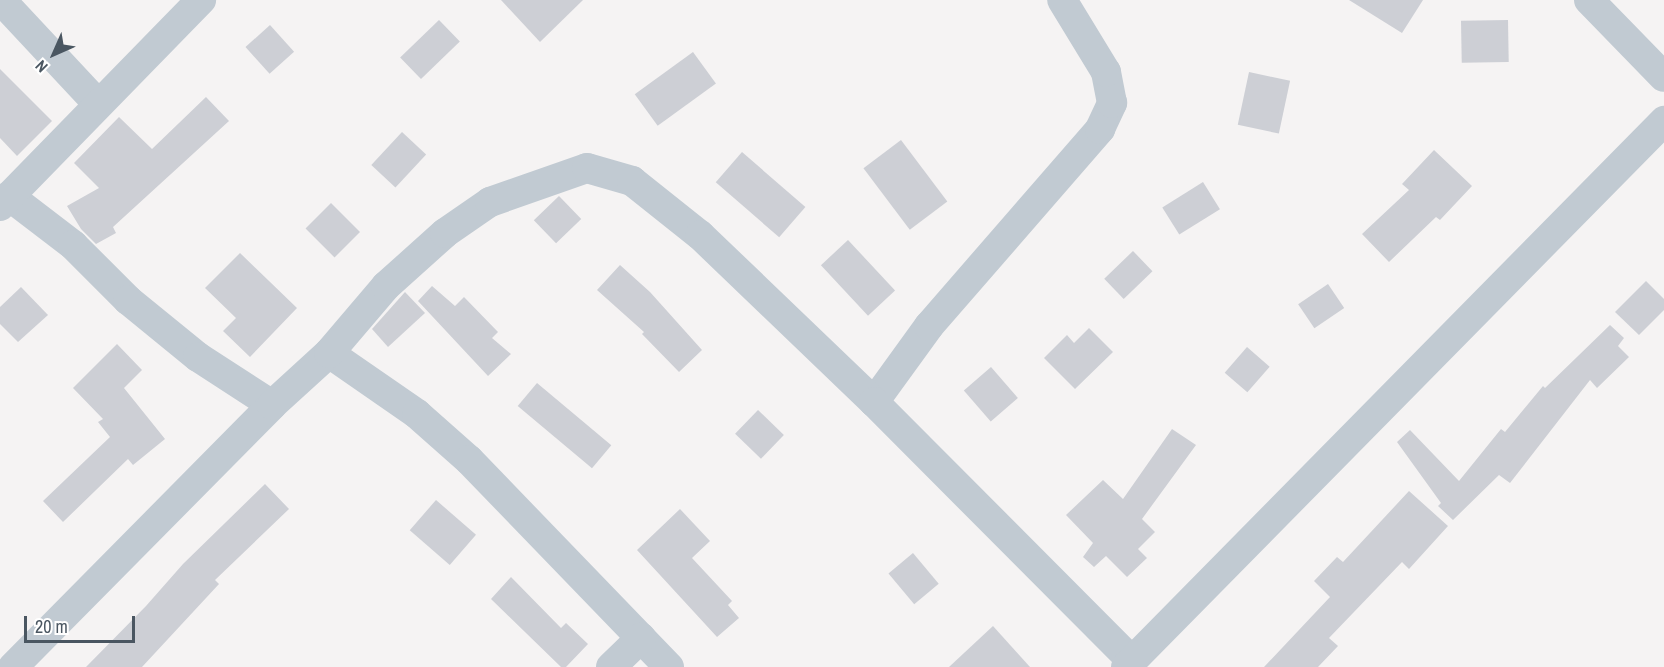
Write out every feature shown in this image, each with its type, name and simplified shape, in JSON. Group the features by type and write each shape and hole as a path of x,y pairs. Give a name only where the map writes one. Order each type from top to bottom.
{"street":[{"path":"2,0 98,104"},
{"path":"201,0 4,201 73,245 128,300 198,357 272,405"},
{"path":"874,402 929,326 1100,129 1112,103 1106,72 1062,0"},
{"path":"1589,0 1664,77"},
{"path":"13,667 272,405 329,353 386,286 445,233 490,202 587,168 632,181 700,235 874,402 1129,664 1664,121"},
{"path":"329,353 417,414 469,460 669,667"},
{"path":"611,667 641,638"}],"building":[{"path":"501,0 583,0 540,42"},
{"path":"1349,0 1423,0 1402,33"},
{"path":"439,20 460,42 421,79 400,58"},
{"path":"1508,20 1509,62 1462,63 1461,21"},
{"path":"270,25 294,52 270,74 245,47"},
{"path":"693,52 716,84 658,126 635,94"},
{"path":"0,69 52,121 17,156 0,138"},
{"path":"1249,72 1290,81 1279,134 1238,125"},
{"path":"206,97 229,121 113,227 116,233 96,244 81,229 67,206 99,188 74,163 119,117 152,149"},
{"path":"402,132 426,155 395,187 371,165"},
{"path":"901,140 947,201 910,230 863,168"},
{"path":"1434,150 1472,186 1440,220 1436,217 1389,262 1362,234 1409,190 1402,184"},
{"path":"742,152 805,207 779,237 716,182"},
{"path":"1203,182 1220,209 1179,235 1162,207"},
{"path":"559,196 581,219 556,243 534,220"},
{"path":"331,203 360,232 335,257 306,228"},
{"path":"848,240 895,290 868,316 821,265"},
{"path":"1133,251 1152,271 1124,299 1104,279"},
{"path":"240,253 297,308 250,357 223,331 236,318 205,288"},
{"path":"620,265 650,292 702,350 679,372 642,334 644,332 597,290"},
{"path":"1646,281 1664,299 1664,310 1639,335 1615,312"},
{"path":"1328,284 1344,308 1314,328 1298,304"},
{"path":"432,286 455,306 464,297 498,332 492,338 511,354 488,376 418,301"},
{"path":"21,287 48,315 18,342 0,324 0,307"},
{"path":"405,292 425,313 388,347 372,329"},
{"path":"1610,325 1624,338 1618,346 1629,357 1597,388 1590,380 1510,483 1499,475 1453,520 1438,506 1441,503 1397,442 1410,430 1459,481 1501,429 1505,432 1543,386 1545,388"},
{"path":"1089,328 1113,352 1075,389 1044,358 1067,335 1074,343"},
{"path":"117,344 142,370 124,388 165,439 133,465 128,459 63,522 43,501 110,437 98,422 103,419 73,388"},
{"path":"1247,347 1270,367 1247,392 1225,373"},
{"path":"991,367 1018,398 991,422 964,391"},
{"path":"537,383 611,445 592,468 518,406"},
{"path":"758,410 784,435 761,459 735,434"},
{"path":"1172,429 1196,445 1142,519 1155,532 1138,549 1147,558 1127,577 1106,556 1094,567 1083,557 1093,543 1066,515 1103,480 1123,499"},
{"path":"265,484 289,509 215,580 219,584 142,667 86,667 146,606 183,564"},
{"path":"1409,491 1448,526 1409,569 1402,562 1329,638 1338,646 1318,667 1264,667 1330,597 1314,581 1337,557 1343,562"},
{"path":"436,500 476,535 450,565 410,530"},
{"path":"680,509 710,541 692,558 732,601 728,605 739,618 717,637 637,550"},
{"path":"913,553 939,584 914,604 888,574"},
{"path":"511,577 561,628 566,623 588,644 566,667 561,667 491,599"},
{"path":"993,626 1030,667 949,667"}]}
